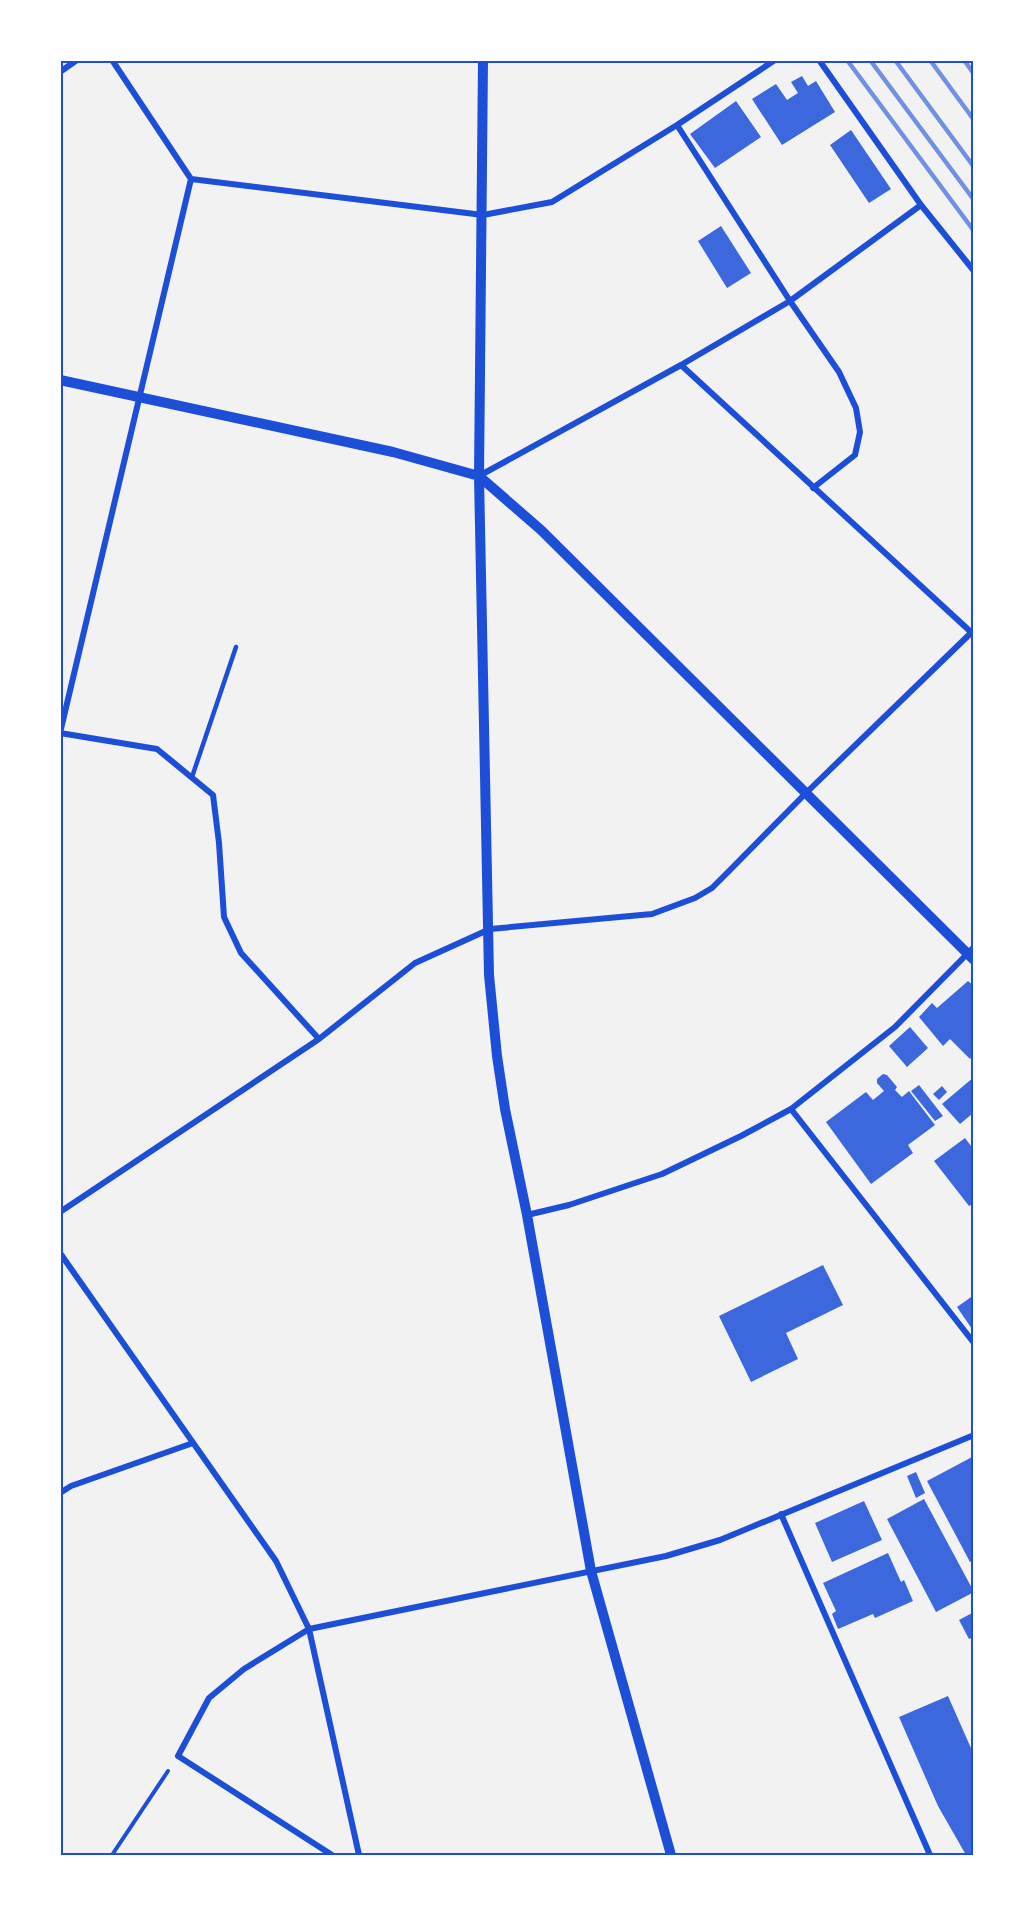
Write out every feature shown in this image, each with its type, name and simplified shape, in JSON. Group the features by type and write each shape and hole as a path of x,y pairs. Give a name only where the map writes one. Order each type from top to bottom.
{"street":[{"path":"60,72 76,60"},
{"path":"112,60 191,179 60,733 157,748 213,795 224,917 241,953 319,1039"},
{"path":"483,60 479,477 490,929 489,975 497,1056 591,1571 671,1855"},
{"path":"191,179 483,215 552,202 677,125 775,60"},
{"path":"819,60 921,206 974,271"},
{"path":"677,125 790,301 839,372 856,408 860,432 855,455 813,488"},
{"path":"479,477 681,365 790,301 921,206"},
{"path":"60,1212 319,1039 415,963 490,929 652,914 695,898 712,888 973,631 813,488 681,365"},
{"path":"60,380 393,452 479,477 541,530 806,793 972,953 895,1027 791,1109 662,1174 569,1205 527,1215"},
{"path":"791,1109 974,1343"},
{"path":"60,1253 276,1561 309,1629 359,1855"},
{"path":"332,1855 178,1756 209,1698 244,1669 309,1629 666,1556 720,1540 974,1435"},
{"path":"60,1493 71,1486 193,1443"},
{"path":"781,1514 927,1854"}],"lane":[{"path":"192,777 236,647"}],"path":[{"path":"111,1855 178,1756"}],"building":[{"path":"802,76 808,86 816,81 835,112 782,145 752,99 776,84 787,100 798,93 791,82"},
{"path":"736,101 761,137 715,168 690,134"},
{"path":"851,130 891,189 869,203 830,145"},
{"path":"721,226 751,273 727,288 698,241"},
{"path":"968,981 974,986 974,1055 970,1059 950,1039 943,1046 919,1017 932,1003 937,1008"},
{"path":"910,1027 928,1048 907,1067 889,1046"},
{"path":"883,1074 887,1075 897,1087 895,1090 902,1097 909,1091 935,1125 908,1145 913,1153 871,1184 826,1122 866,1092 873,1100 884,1091 877,1083 877,1079"},
{"path":"974,1077 974,1118 972,1114 960,1124 942,1104"},
{"path":"919,1085 943,1116 935,1121 911,1091"},
{"path":"942,1086 947,1092 939,1100 933,1094"},
{"path":"965,1138 974,1150 974,1203 969,1206 934,1161"},
{"path":"823,1265 843,1305 786,1333 798,1359 751,1382 719,1316"},
{"path":"974,1295 974,1332 957,1307"},
{"path":"974,1456 974,1560 970,1562 927,1481"},
{"path":"916,1472 925,1493 916,1498 907,1476"},
{"path":"924,1499 974,1592 936,1612 887,1519"},
{"path":"864,1501 882,1540 832,1562 815,1523"},
{"path":"888,1553 901,1582 904,1580 913,1601 875,1618 873,1614 838,1629 832,1614 836,1611 823,1583"},
{"path":"974,1612 974,1637 969,1639 959,1620"},
{"path":"948,1696 974,1755 974,1855 966,1855 938,1806 899,1717"}],"railway":[{"path":"847,60 974,231"},
{"path":"870,60 974,200"},
{"path":"895,60 974,167"},
{"path":"930,60 974,120"},
{"path":"964,60 974,74"}]}
